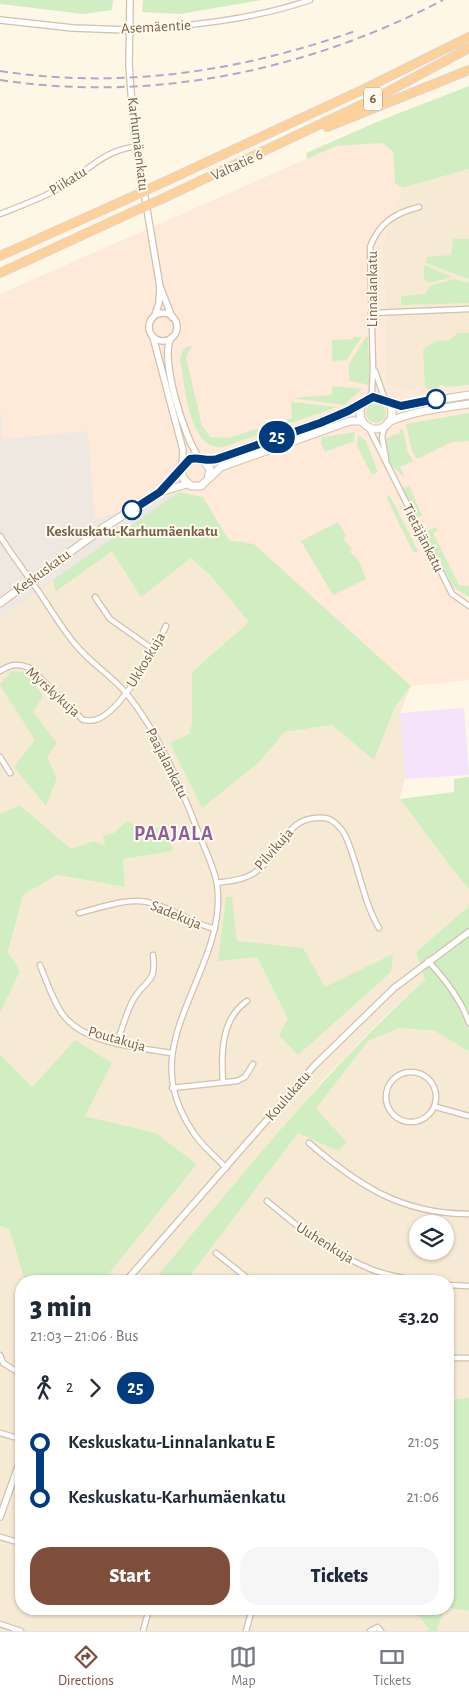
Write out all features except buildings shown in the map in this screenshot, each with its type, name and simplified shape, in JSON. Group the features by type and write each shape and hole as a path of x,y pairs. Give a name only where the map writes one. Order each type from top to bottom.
{"highway":[{"path":"429,58 469,32"},
{"name":"Valtatie 6","path":"0,256 164,182 429,58 469,37"},
{"name":"Valtatie 6","path":"0,273 276,147 380,96 469,48"},
{"path":"276,147 469,70"}],"main road":[{"path":"469,395 401,406 377,397 368,399 362,404 320,423 217,459 190,459 182,467 182,477 187,484 201,486 221,467 350,421 362,421 368,426 376,428 403,416 469,404"},
{"path":"386,424 391,414 387,402"},
{"path":"362,404 362,421"},
{"path":"202,460 210,470 208,479"},
{"name":"Keskuskatu","path":"0,602 160,492 182,467"},
{"name":"Keskuskatu","path":"160,492 187,484"}],"street":[{"name":"Karhumäenkatu","path":"130,0 128,30 136,147 160,287 172,317"},
{"name":"Asemäentie","path":"0,20 72,28 128,30 193,25 271,12 310,0"},
{"name":"Piikatu","path":"0,214 55,191 110,154 126,148 136,147"},
{"name":"Linnalankatu","path":"368,399 372,392 374,367 370,254 373,240 386,221 401,212 419,207"},
{"name":"Karhumäenkatu","path":"155,315 159,303 160,287"},
{"path":"371,313 469,309"},
{"path":"182,467 184,455 181,440 153,336 149,328 155,315 162,313 172,317 176,326 167,351 178,406 188,440 202,460"},
{"path":"153,336 162,340 171,338"},
{"name":"Linnalankatu","path":"374,367 387,402"},
{"name":"Tietäjänkatu","path":"386,424 382,437 387,463"},
{"name":"Tietäjänkatu","path":"368,426 452,594 469,606"},
{"name":"Paajalankatu","path":"0,536 75,644 126,693 166,755 187,803 217,883 218,907 215,929 176,1031 171,1053 172,1088 176,1100 193,1132 226,1168"},
{"path":"95,597 110,619 154,650"},
{"name":"Ukkoskuja","path":"126,693 154,650 166,626"},
{"name":"Myrskykuja","path":"0,671 11,664 22,664 30,668 83,720 94,721 102,717 126,693"},
{"path":"0,757 10,773"},
{"name":"Pilvikuja","path":"217,883 245,877 256,872 272,856 296,824 304,819 312,817 329,819 344,833 370,913 379,928"},
{"name":"Sadekuja","path":"79,913 127,902 146,902 189,921 215,929"},
{"name":"Koulukatu","path":"131,1275 314,1066 370,1010 428,961 469,932"},
{"path":"117,1042 132,1002 140,989 151,981 155,968 153,955"},
{"path":"428,961 443,978 464,1009 469,1023"},
{"name":"Poutakuja","path":"40,965 60,1011 68,1021 90,1035 171,1053"},
{"path":"223,1082 222,1059 225,1034 232,1014 247,1001"},
{"path":"172,1088 237,1081 245,1077 253,1064"},
{"path":"408,1072 425,1075 435,1088 436,1107 423,1120 414,1122 404,1121 390,1111 386,1095 388,1087 393,1080 408,1072"},
{"path":"436,1107 469,1116"},
{"path":"309,1143 345,1173 378,1192 415,1206 446,1213 469,1214"},
{"name":"Uuhenkuja","path":"268,1202 301,1230 338,1254 375,1271 392,1275"},
{"path":"216,1253 244,1275"},
{"path":"454,1285 469,1286"},
{"path":"0,1355 3,1363 15,1370"},
{"path":"454,1358 469,1358"},
{"path":"0,1433 15,1437"},
{"path":"0,1517 15,1475"},
{"path":"0,1537 15,1541"},
{"path":"143,1631 147,1615"},
{"path":"246,1631 250,1615"},
{"path":"0,1624 21,1631"},
{"path":"370,1631 378,1627 381,1631"}],"shaded area":[{"path":"382,143 393,151 395,183 402,188 382,247 386,322 385,385 402,391 469,385 469,680 411,686 254,544 229,540 202,497 179,492 94,519 3,439 0,402 0,294 336,146"},
{"path":"469,169 469,385 402,391 385,385 386,322 382,247 402,188"},
{"path":"0,402 3,439 88,431 95,519 179,492 0,618"},
{"path":"112,551 191,558 211,576 250,622 192,672 192,723 189,734 259,762 285,732 332,725 374,759 395,707 411,686 400,713 405,779 400,799 469,889 469,906 416,952 425,980 384,1017 324,1079 158,1275 108,1275 197,1164 156,1133 85,1116 76,1040 32,1087 0,1054 0,1013 20,971 8,952 23,895 57,875 125,887 123,859 173,851 113,849 94,841 71,849 20,805 0,814 0,618 53,580 57,592"},
{"path":"464,708 469,775 405,779 400,713"},
{"path":"399,1028 435,1031 469,1052 469,1398 454,1399 454,1275 189,1275 368,1041"},
{"path":"0,1226 9,1229 23,1275 15,1275 15,1615 418,1615 429,1629 426,1631 0,1631"},
{"path":"454,1609 469,1611 469,1631 437,1631 442,1615 454,1615"}],"green space":[{"path":"0,0 113,0 112,10 83,14 0,4"},
{"path":"143,0 262,0 180,14 142,12"},
{"path":"469,86 469,169 402,188 395,183 393,151 382,143 336,146 307,159 306,153 384,119"},
{"path":"453,239 469,239 469,279 426,263 427,257 451,255"},
{"path":"372,257 377,257 379,309 374,301"},
{"path":"424,265 452,277 428,283 424,279"},
{"path":"454,279 469,283 469,303 401,305 401,296 425,294 430,286"},
{"path":"458,333 469,333 469,385 445,387 444,385 439,385 438,388 428,389 425,387 423,350 435,341 450,340"},
{"path":"354,337 362,337 346,360 332,361 332,340 353,339"},
{"path":"366,337 368,337 370,385 349,381 349,364"},
{"path":"192,346 186,357 202,426 211,437 228,438 292,418 291,402 337,407 223,447 211,445 202,438 195,427 190,413 180,359 183,349"},
{"path":"332,386 362,389 344,405 291,398 332,395"},
{"path":"376,403 383,406 386,413 383,420 376,423 369,420 366,413 369,406"},
{"path":"331,413 332,415 221,455 220,452"},
{"path":"469,413 469,441 452,442 417,459 412,451 406,424"},
{"path":"403,429 407,450 413,461 400,467 405,478 391,465 385,439 396,435 401,432 399,430"},
{"path":"355,432 354,441 325,452 321,444 322,437"},
{"path":"358,435 366,441 378,472 372,475 357,446"},
{"path":"409,486 422,515 417,518 402,488"},
{"path":"179,492 203,497 229,540 254,544 411,686 395,707 374,760 332,725 285,732 259,762 202,808 170,743 189,734 192,723 192,672 249,622 211,576 191,558 141,597 112,551 56,592 53,580"},
{"path":"389,494 417,552 413,552 387,499"},
{"path":"338,522 346,536 343,539 352,549 350,552 359,561 366,579 333,595 301,541"},
{"path":"435,527 438,530 433,533 459,585 469,586 469,597 453,587 426,537 426,532"},
{"path":"11,671 24,672 43,696 33,712 57,743 47,757 57,778 46,806 14,767 35,740 0,685"},
{"path":"469,777 469,889 400,799 454,792 454,779"},
{"path":"20,805 71,849 94,841 105,846 103,836 114,833 127,821 137,826 141,835 164,824 173,851 123,859 125,887 57,875 23,895 8,952 20,971 0,1013 0,814"},
{"path":"226,897 232,897 237,941 303,948 325,987 393,954 391,972 298,1055 279,1035 288,1019 257,957 218,961"},
{"path":"469,906 469,1052 435,1031 399,1028 368,1041 316,1109 347,1142 338,1151 298,1133 191,1275 158,1275 317,1088 425,980 416,952"},
{"path":"75,1040 112,1063 85,1116 156,1133 197,1164 108,1275 23,1275 9,1229 0,1226 0,1054 32,1087"},
{"path":"469,1398 469,1611 454,1609 454,1399"},
{"path":"418,1615 442,1615 437,1631 426,1631 429,1629"}],"railway":[{"path":"0,80 57,86 114,87 171,84 228,75 283,63 338,46 391,25 443,0"},
{"path":"0,71 91,78 137,77 182,73 271,56 358,30"}],"bus line":[{"name":"25","path":"132,510 160,492 190,459 200,458 205,461 217,459 320,423 348,411 373,397 382,398 395,406 436,399"}],"place":[{"name":"Keskuskatu-Karhumäenkatu","path":"132,510"}],"district":[{"name":"PAAJALA","path":"174,834"}]}
